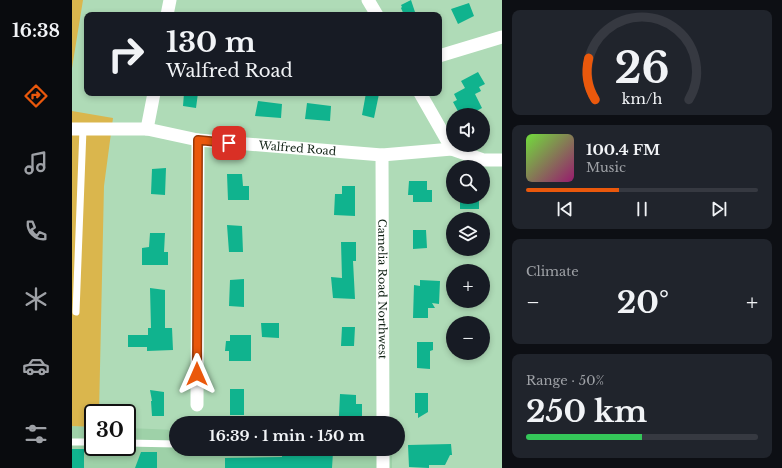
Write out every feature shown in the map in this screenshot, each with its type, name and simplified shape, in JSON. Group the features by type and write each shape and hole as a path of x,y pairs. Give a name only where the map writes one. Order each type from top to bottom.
{"street":[{"path":"168,12 170,0"},
{"path":"368,0 375,12"},
{"path":"442,55 502,36"},
{"path":"147,129 153,96"},
{"path":"422,96 446,138"},
{"name":"Walfred Road","path":"78,129 147,129 198,140 382,155 446,150"},
{"path":"197,405 198,140"},
{"path":"460,152 483,160 502,160"},
{"name":"Camelia Road Northwest","path":"382,155 383,416"},
{"path":"383,456 383,468"}],"lane":[{"path":"76,312 78,129"},
{"path":"72,442 84,442"},
{"path":"136,443 169,444"}],"shaded area":[{"path":"72,0 83,0 72,68"},
{"path":"72,111 113,118 104,186 99,404 84,404 84,427 72,426"},
{"path":"72,426 84,427 84,456 136,456 136,428 169,430 169,456 392,456 392,468 72,468"}],"building":[{"path":"411,0 415,12 403,12 401,5"},
{"path":"469,3 474,16 458,24 451,9"},
{"path":"478,72 485,84 479,87 481,91 475,94 482,108 456,108 453,102 457,100 454,94 465,88 461,81"},
{"path":"184,96 198,96 196,108 183,106"},
{"path":"365,96 379,96 374,118 362,115"},
{"path":"258,101 282,104 281,118 255,116"},
{"path":"307,103 331,106 330,121 305,119"},
{"path":"166,168 165,195 151,194 152,169"},
{"path":"227,174 242,174 243,186 249,186 249,200 228,200"},
{"path":"409,181 427,181 427,190 432,190 432,202 413,202 413,195 408,195"},
{"path":"342,186 355,186 355,216 334,215 335,194 342,194"},
{"path":"460,204 479,204 479,209 460,209"},
{"path":"227,225 242,226 243,252 229,252"},
{"path":"413,230 426,230 427,248 413,249"},
{"path":"150,233 165,233 164,252 168,252 168,265 142,265 142,248 149,247"},
{"path":"341,242 356,242 356,261 353,261 355,299 333,298 331,277 342,278"},
{"path":"244,279 244,307 229,306 230,280"},
{"path":"420,280 440,281 439,304 432,303 435,308 428,308 428,318 413,318 414,285 420,286"},
{"path":"150,288 165,290 165,328 172,328 173,350 147,351 147,347 128,347 128,335 148,335 148,328 151,328"},
{"path":"261,323 279,323 279,338 262,337"},
{"path":"342,327 355,327 354,346 341,346"},
{"path":"230,335 251,335 251,361 229,361 229,351 225,351 226,341 230,341"},
{"path":"417,342 433,342 433,350 430,351 430,369 417,368"},
{"path":"230,389 244,389 244,415 230,415"},
{"path":"150,390 164,392 164,416 152,416"},
{"path":"415,393 428,393 428,412 418,418 418,413 415,413"},
{"path":"340,394 356,395 356,404 362,404 362,416 339,416"},
{"path":"451,444 452,455 450,455 445,465 429,465 429,468 409,467 408,445"},
{"path":"72,449 84,449 84,468 72,468"},
{"path":"141,452 157,452 157,468 135,468"},
{"path":"333,456 332,468 225,468 225,458"}],"route":[{"path":"197,374 198,140 229,143"}]}
